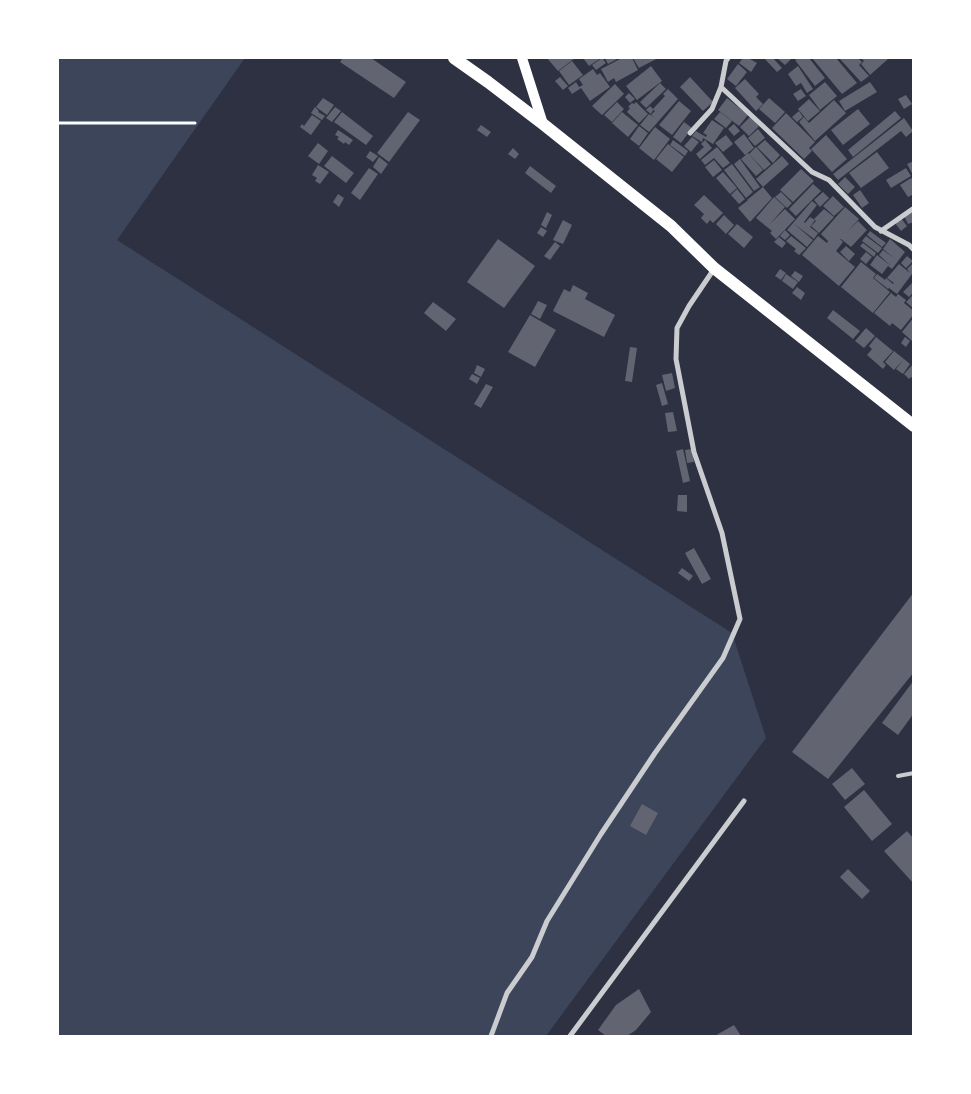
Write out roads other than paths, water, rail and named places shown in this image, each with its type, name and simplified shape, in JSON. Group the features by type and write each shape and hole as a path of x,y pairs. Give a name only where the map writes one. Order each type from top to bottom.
{"main road":[{"path":"454,58 543,124 671,226 714,268 914,426"},
{"path":"522,58 543,124"}],"street":[{"path":"690,134 712,109 721,87 728,58"},
{"path":"721,87 812,172 829,180 875,227 909,245 914,250"},
{"path":"881,231 914,208"},
{"path":"491,1036 507,993 532,957 547,921 600,834 723,658 740,619 722,533 694,452 676,359 677,328 714,268"},
{"path":"570,1036 744,801"}],"lane":[{"path":"898,776 914,773"}]}
